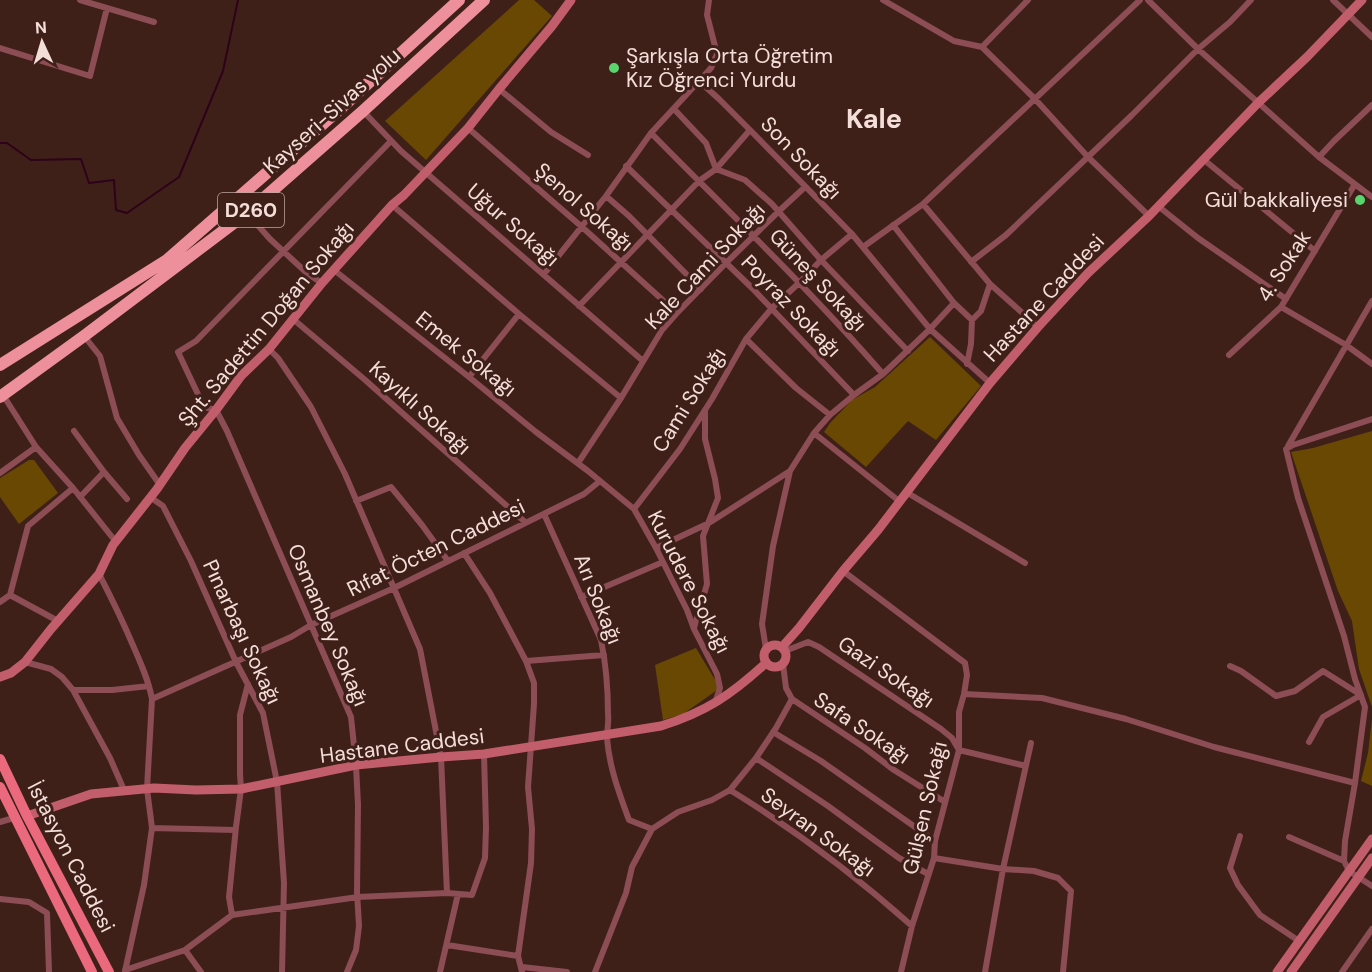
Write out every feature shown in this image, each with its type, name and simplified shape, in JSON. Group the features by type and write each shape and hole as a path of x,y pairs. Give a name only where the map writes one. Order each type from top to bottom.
{"highway":[{"name":"Kayseri-Sivas yolu","path":"0,365 166,260 341,108 459,0"},
{"name":"Kayseri-Sivas yolu","path":"2,396 247,213 484,0"}],"main road":[{"name":"İstasyon Caddesi","path":"0,759 27,816 109,972"},
{"name":"İstasyon Caddesi","path":"0,787 92,972"}],"street":[{"path":"80,0 154,22"},
{"name":"Şht. Sadettin Doğan Sokağı","path":"0,677 11,673 25,662 99,574 116,542 241,376 269,349 322,283 392,205 468,128 571,0"},
{"path":"544,274 606,196 651,133 711,68 717,54 707,15 709,0"},
{"path":"883,0 954,41 982,47 1035,99 1088,157 1149,216"},
{"path":"982,47 1028,0"},
{"path":"863,247 923,204 1140,0"},
{"path":"1148,0 1198,49 1319,157 1372,197"},
{"path":"971,262 1006,235 1251,0"},
{"path":"1333,0 1372,37"},
{"name":"Hastane Caddesi","path":"784,649 990,383 1038,327 1088,273 1149,216 1362,0"},
{"path":"0,48 90,76 107,8"},
{"name":"Son Sokağı","path":"699,81 852,234 930,329 990,383"},
{"path":"499,89 551,132 588,155"},
{"path":"1319,157 1372,105"},
{"path":"674,109 706,143 716,169 745,180 779,211 821,260 908,351"},
{"name":"Uğur Sokağı","path":"363,111 391,141 643,361"},
{"name":"Şenol Sokağı","path":"468,128 621,261 677,313"},
{"path":"579,306 699,181 716,169 750,130"},
{"name":"Güneş Sokağı","path":"651,133 800,282 883,375"},
{"path":"284,250 391,141"},
{"path":"1203,159 1315,251"},
{"name":"Poyraz Sokağı","path":"626,166 727,262 854,394"},
{"name":"4. Sokak","path":"1228,355 1281,307 1355,184"},
{"name":"Kale Cami Sokağı","path":"578,464 662,330 754,235 805,187"},
{"path":"606,196 701,289"},
{"path":"923,204 990,285 1038,327"},
{"path":"392,205 621,398"},
{"path":"1158,206 1198,238 1286,299"},
{"path":"247,213 309,275 322,283"},
{"path":"893,225 954,303 972,320"},
{"name":"Cami Sokağı","path":"634,509 680,449 746,339 771,308 852,234"},
{"name":"Osmanbey Sokağı","path":"284,250 196,341 178,352 204,407 216,410 228,431 351,717 358,805 359,926 356,950 347,972"},
{"name":"Emek Sokağı","path":"334,270 578,464"},
{"path":"967,363 972,320 981,311 990,285"},
{"path":"1372,301 1286,449 1298,498 1344,636 1360,695 1368,706 1345,841 1344,861 1349,871 1372,886"},
{"path":"766,649 775,645 784,649 786,658 783,664 776,667 766,663 762,624 771,557 790,471 814,434 830,415 854,394 883,375 954,303"},
{"path":"1281,307 1346,345 1372,364"},
{"path":"469,377 519,314"},
{"name":"Kayıklı Sokağı","path":"293,319 525,522"},
{"path":"84,336 100,356 117,418 160,485"},
{"path":"746,339 796,388 830,415"},
{"path":"269,349 278,358 311,407 345,474 420,649 441,757 447,893"},
{"path":"2,396 36,447 73,488 116,542"},
{"path":"694,628 707,585 703,536 718,498 705,439 705,410"},
{"path":"1286,449 1372,419"},
{"path":"74,431 127,499"},
{"path":"814,434 899,501"},
{"path":"0,473 36,447"},
{"name":"Kurudere Sokağı","path":"578,464 634,509 656,548 717,674 720,688 714,704"},
{"path":"656,548 709,523 790,471"},
{"path":"80,497 104,472"},
{"name":"Rıfat Öcten Caddesi","path":"152,699 394,588 584,494 600,481"},
{"path":"356,501 391,487 448,561"},
{"path":"0,602 10,595 28,526 73,488"},
{"path":"906,492 1025,563"},
{"name":"Pınarbaşı Sokağı","path":"150,497 163,506 191,561 236,662 263,713 277,782 284,883 282,972"},
{"name":"Arı Sokağı","path":"544,514 601,640 609,716 607,735 611,766 628,820 652,829"},
{"path":"464,553 490,593 526,661 534,682 528,787 532,829 531,863 518,956 522,970 567,972"},
{"path":"581,597 663,562"},
{"name":"Gülşen Sokağı","path":"843,571 965,663 967,675 959,712 959,750 935,841 934,858 912,926 902,970"},
{"path":"99,574 120,615 149,686 152,699 147,789 152,828 144,885 125,971"},
{"path":"10,595 58,621"},
{"name":"Gazi Sokağı","path":"784,649 808,642 819,646 941,729 952,738 959,750"},
{"path":"526,661 604,655"},
{"path":"25,662 51,669 62,677 73,690 110,758 124,790"},
{"name":"Hastane Caddesi","path":"27,816 91,794 147,789 241,789 356,765 530,748 661,726 686,719 714,704 740,686 766,663"},
{"name":"Safa Sokağı","path":"783,664 786,687 792,699 894,770 945,802"},
{"path":"1230,666 1241,671 1276,696 1295,692 1323,671 1360,695"},
{"path":"232,915 229,897 241,789 240,715 248,684"},
{"path":"73,690 112,690 149,686"},
{"path":"964,694 1042,698 1126,719 1214,747 1355,783"},
{"path":"1309,742 1323,717 1360,695"},
{"path":"595,972 626,893 632,867 652,829 678,812 712,800 730,790 756,758 792,699"},
{"path":"772,732 821,761 935,841"},
{"path":"986,972 1004,869 1031,743"},
{"path":"959,750 1026,766"},
{"path":"125,971 185,950 232,915 358,897 447,893 472,895 485,858 483,754"},
{"path":"756,758 828,806 899,858 928,874"},
{"name":"Seyran Sokağı","path":"730,790 755,804 828,856 912,926"},
{"path":"0,822 27,816"},
{"path":"152,828 235,830"},
{"path":"1240,836 1230,868 1238,885 1260,915 1299,941"},
{"path":"1289,837 1344,861"},
{"path":"1276,972 1372,839"},
{"path":"934,858 1004,869 1034,871 1058,878 1071,891 1063,972"},
{"path":"1291,972 1372,858"},
{"path":"440,972 458,894"},
{"path":"0,899 29,902 47,913 49,972"},
{"path":"1342,972 1372,930"},
{"path":"447,945 518,956"},
{"path":"185,950 201,972"}],"shaded area":[{"path":"519,0 534,0 552,16 426,160 385,121"},
{"path":"930,337 981,386 936,440 908,421 866,467 824,432 852,400 875,387"},
{"path":"1372,431 1372,707 1359,669 1352,621 1338,591 1291,452"},
{"path":"29,460 34,460 58,493 19,524 0,497 0,478"},
{"path":"696,648 720,688 683,714 663,720 655,665"},
{"path":"1372,719 1372,786 1361,781 1368,753"}],"waterway":[{"path":"0,143 7,143 31,160 81,159 89,183 114,180 116,210 127,213 179,177 223,71 238,0"}],"place":[{"name":"Şarkışla Orta Öğretim Kız Öğrenci Yurdu","path":"614,68"},
{"name":"Gül bakkaliyesi","path":"1360,200"}],"district":[{"name":"Kale","path":"874,119"}]}
